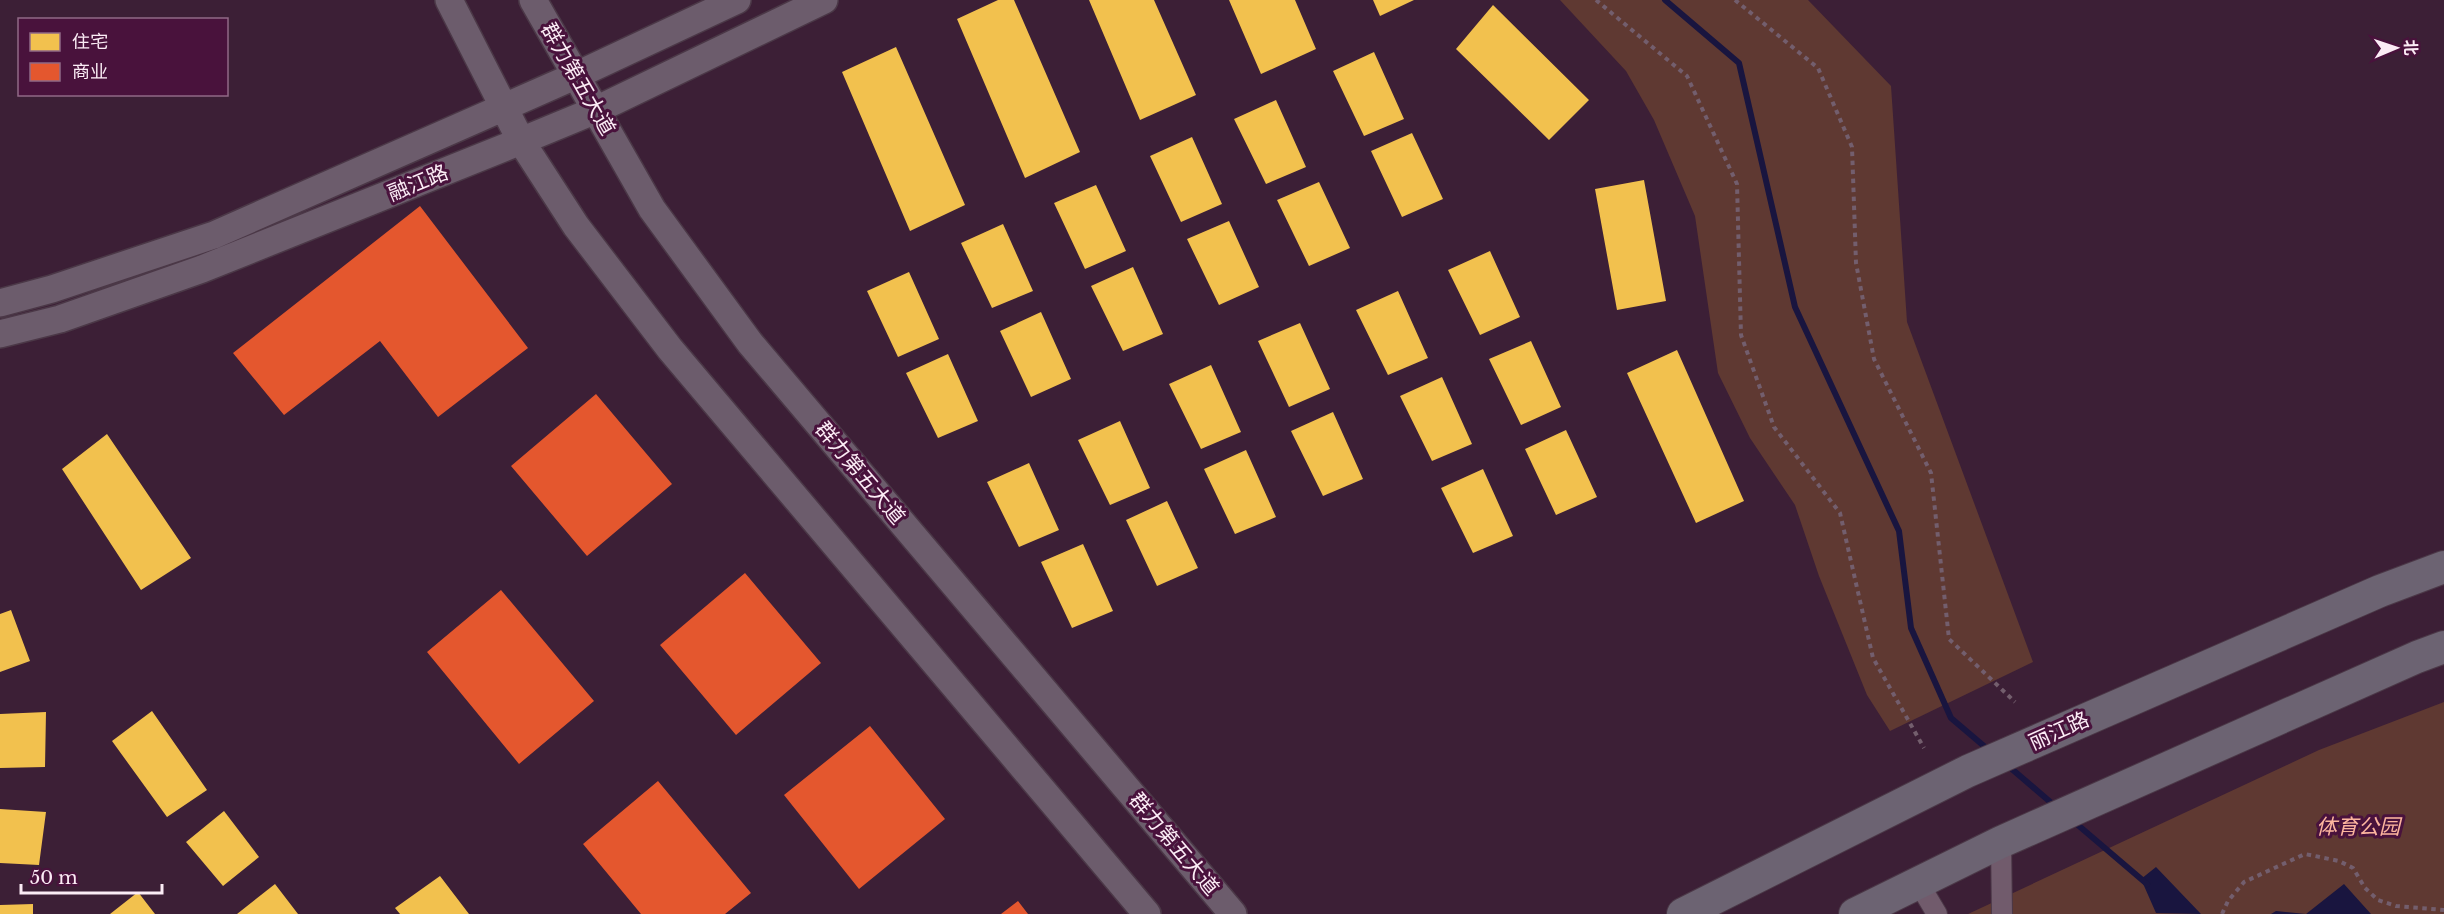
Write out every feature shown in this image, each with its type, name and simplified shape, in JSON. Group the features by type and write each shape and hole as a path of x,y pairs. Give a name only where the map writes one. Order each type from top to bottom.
{"main road":[{"path":"449,0 521,141 576,226 670,349 1147,914"},
{"name":"群力第五大道","path":"533,0 652,210 750,343 1233,914"},
{"name":"融江路","path":"0,303 52,289 214,235 505,108 737,0"},
{"name":"融江路","path":"0,334 60,319 202,270 521,141 596,110 824,0"},
{"name":"丽江路","path":"1683,914 1968,771 2380,591 2444,567"},
{"path":"1855,914 2001,842 2444,647"}],"street":[{"path":"2001,842 2002,914"},
{"path":"1918,882 1937,914"}],"path":[{"path":"1596,0 1687,76 1737,184 1741,335 1774,428 1840,513 1873,658 1924,748"},
{"path":"1736,0 1818,68 1852,147 1856,263 1874,359 1931,473 1949,639 2015,702"},
{"path":"2222,914 2228,901 2244,882 2305,854 2339,861 2353,868 2365,888 2378,900 2396,906 2444,910"}],"green space":[{"path":"1560,0 1808,0 1891,86 1907,322 2033,662 1890,731 1867,695 1819,576 1795,505 1750,438 1718,373 1695,216 1654,120 1626,71"},
{"name":"体育公园","path":"2444,702 2444,914 1968,914 2319,750"}],"shaded area":[{"path":"2156,867 2201,914 2156,913 2141,879"},
{"path":"2344,884 2371,914 2306,914"},
{"path":"2276,911 2306,914 2271,914"}],"building: 住宅":[{"path":"998,0 1014,0 1080,152 1025,178 957,19"},
{"path":"1089,0 1154,0 1196,95 1140,120"},
{"path":"1229,0 1295,0 1316,49 1261,74"},
{"path":"1373,0 1414,0 1380,16"},
{"path":"1493,5 1589,100 1549,140 1456,49"},
{"path":"896,47 965,205 910,231 842,72"},
{"path":"1374,52 1404,119 1364,136 1333,71"},
{"path":"1276,100 1306,167 1266,184 1234,119"},
{"path":"1412,133 1443,199 1402,217 1371,151"},
{"path":"1192,137 1222,204 1181,222 1150,156"},
{"path":"1644,180 1666,301 1617,310 1595,189"},
{"path":"1319,182 1350,248 1309,266 1277,200"},
{"path":"1096,185 1126,251 1085,269 1054,203"},
{"path":"1229,221 1259,287 1219,305 1187,239"},
{"path":"1003,224 1033,291 992,308 961,243"},
{"path":"1490,251 1520,317 1480,335 1448,270"},
{"path":"1133,267 1163,334 1123,351 1091,286"},
{"path":"909,272 939,339 898,357 867,291"},
{"path":"1398,291 1428,358 1388,375 1356,310"},
{"path":"1041,312 1071,379 1031,397 1000,331"},
{"path":"1300,323 1330,389 1289,407 1258,341"},
{"path":"1531,341 1561,407 1521,425 1489,359"},
{"path":"1677,350 1744,501 1696,523 1627,373"},
{"path":"948,354 978,421 938,438 906,373"},
{"path":"1211,365 1241,432 1201,449 1169,384"},
{"path":"1442,377 1472,444 1432,461 1400,396"},
{"path":"1333,412 1363,479 1323,496 1291,431"},
{"path":"1120,421 1150,488 1110,505 1078,440"},
{"path":"1566,430 1597,497 1556,515 1525,449"},
{"path":"107,434 191,558 141,590 62,469"},
{"path":"1246,450 1276,517 1235,534 1204,469"},
{"path":"1029,463 1059,530 1019,547 987,482"},
{"path":"1483,469 1513,536 1473,553 1441,488"},
{"path":"1167,501 1198,568 1157,586 1126,520"},
{"path":"1083,544 1113,611 1072,628 1041,562"},
{"path":"11,610 30,661 0,672 0,614"},
{"path":"152,711 207,790 167,817 112,741"},
{"path":"46,712 45,767 0,768 0,714"},
{"path":"0,809 46,812 39,865 0,863"},
{"path":"224,811 259,857 223,886 186,842"},
{"path":"440,876 469,914 400,914 395,908"},
{"path":"275,884 298,914 237,914"},
{"path":"138,892 155,914 110,914"},
{"path":"33,904 33,914 0,914 0,905"}],"building: 商业":[{"path":"420,206 528,348 438,417 380,341 284,415 233,353"},
{"path":"596,394 672,484 587,556 511,466"},
{"path":"745,573 821,663 736,735 660,645"},
{"path":"501,590 594,701 519,764 427,652"},
{"path":"870,726 945,819 859,889 784,795"},
{"path":"658,781 751,893 725,914 641,914 583,844"},
{"path":"1018,901 1028,914 1001,914"}],"waterway":[{"path":"1665,0 1739,63 1795,307 1899,531 1911,628 1951,718 1991,752"},
{"path":"2006,764 2055,806"},
{"path":"2072,820 2147,884"}]}
